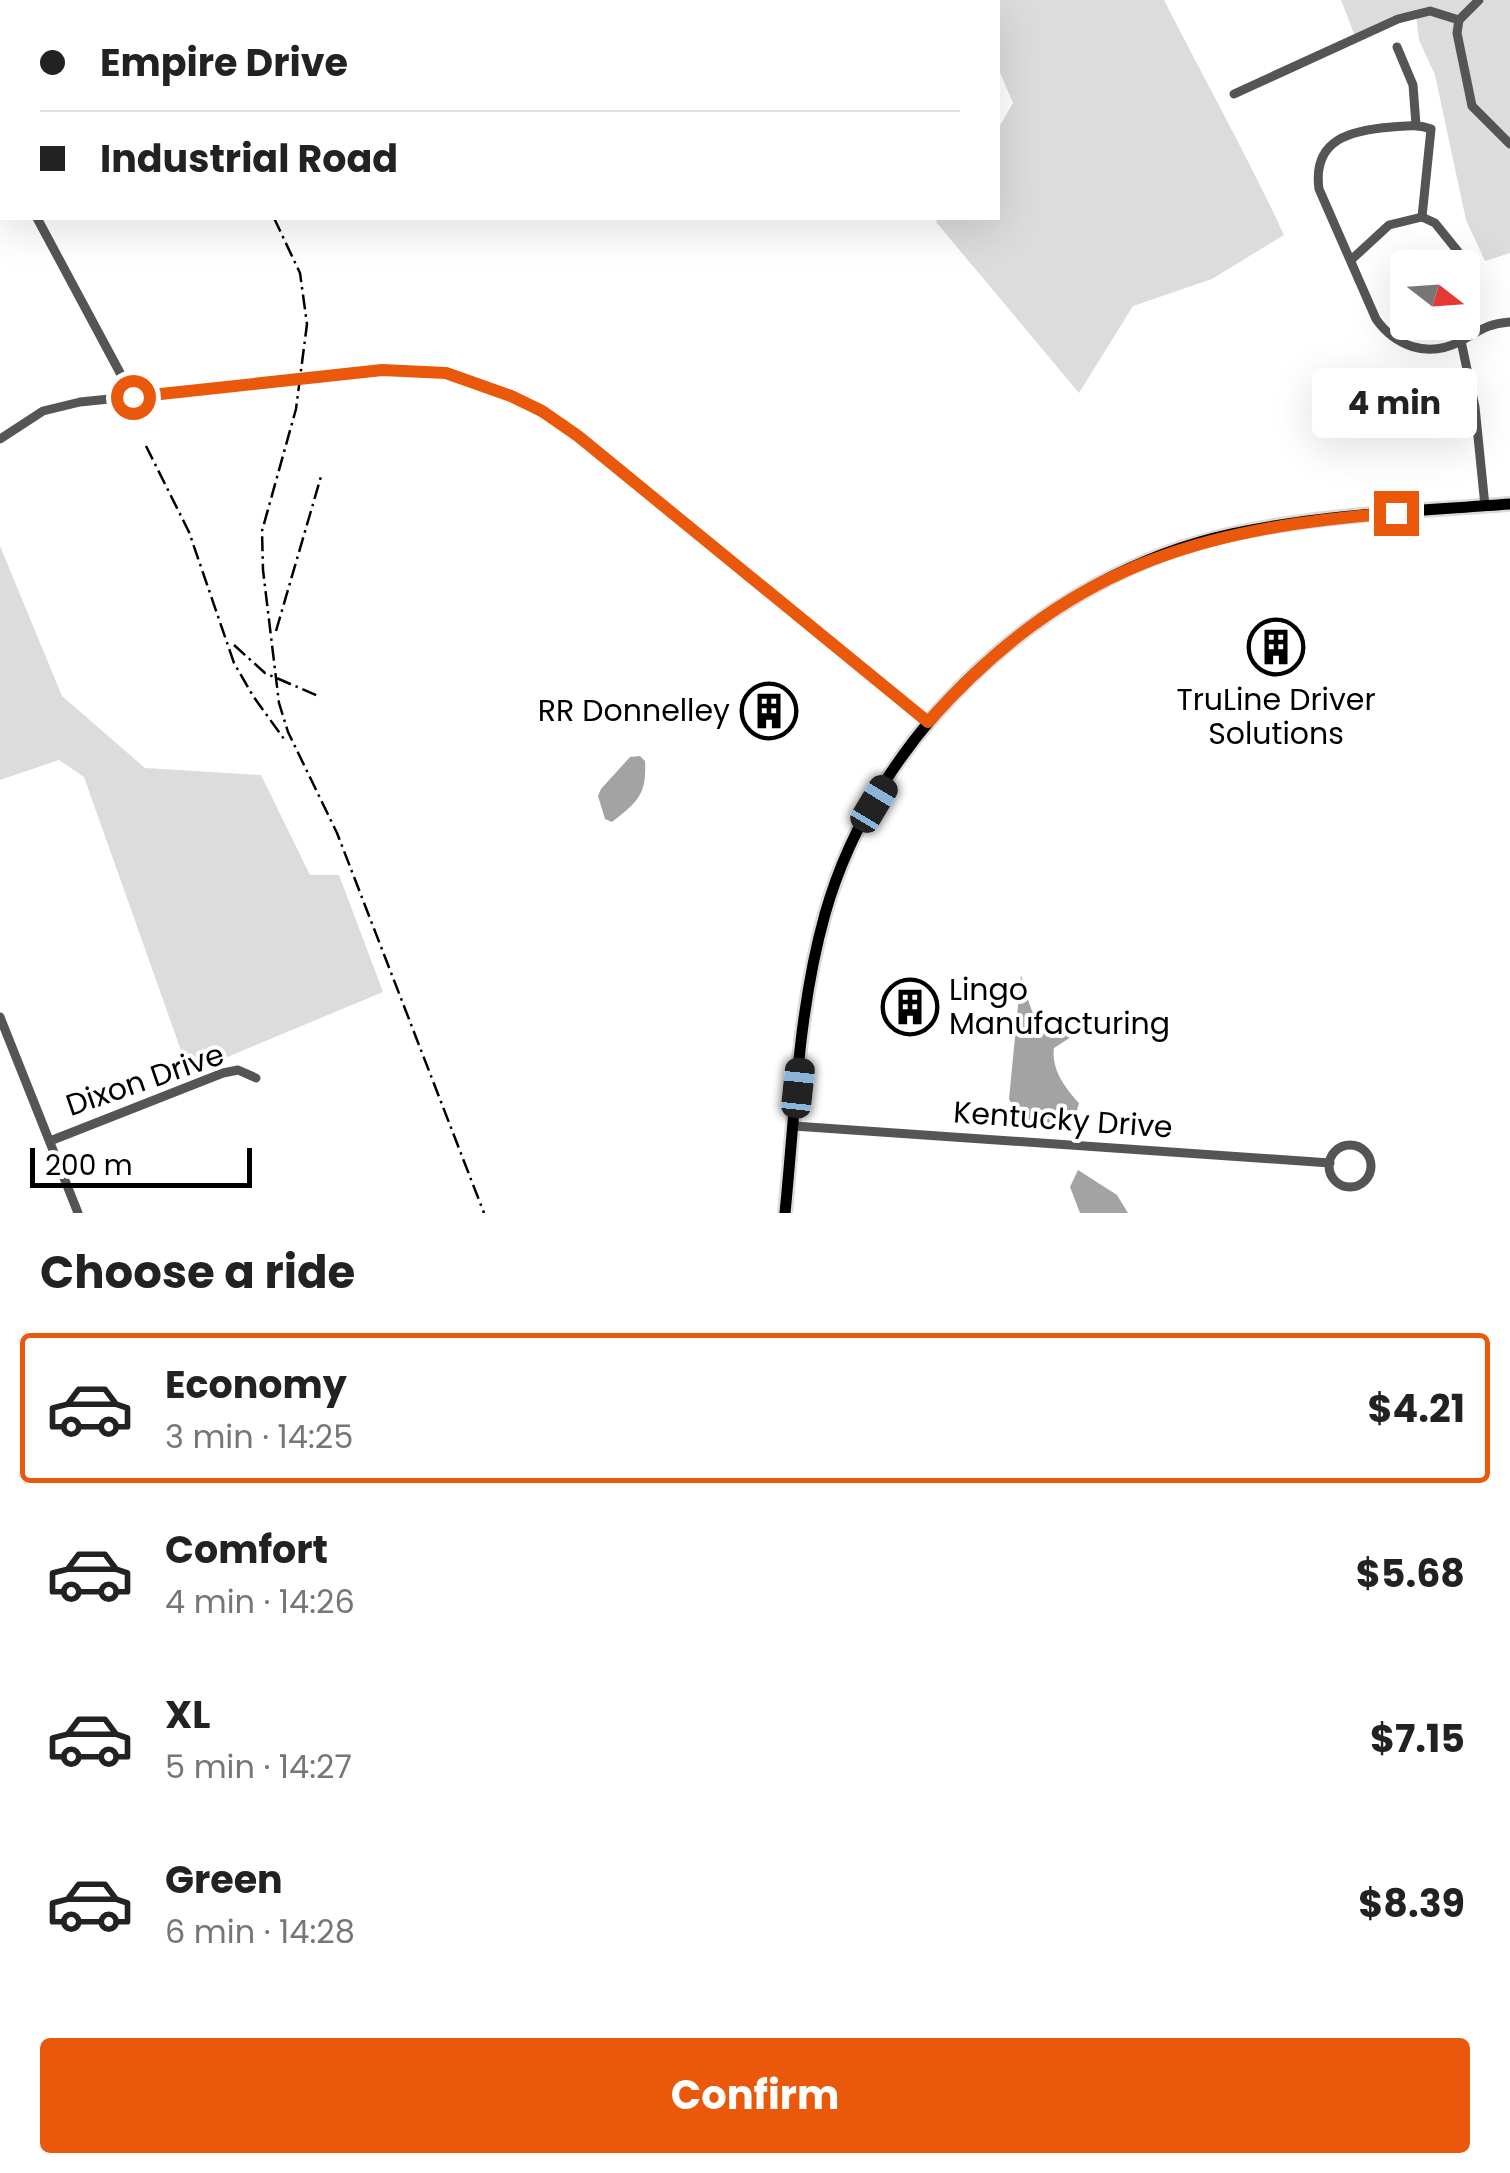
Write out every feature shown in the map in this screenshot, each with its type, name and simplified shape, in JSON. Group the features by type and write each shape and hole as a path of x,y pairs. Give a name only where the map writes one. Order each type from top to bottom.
{"main road":[{"path":"785,1213 806,1002 836,880 874,804 928,722 972,674 1029,626 1085,591 1168,553 1230,534 1298,522 1510,504"}],"street":[{"path":"1478,0 1459,20 1457,34 1472,106 1510,144"},
{"path":"1234,94 1398,19 1430,11 1459,20"},
{"path":"1398,47 1413,85 1416,125"},
{"path":"1422,217 1432,132 1427,126 1352,132 1333,144 1321,160 1319,188 1376,319 1388,336 1401,344 1422,348 1449,346 1487,324 1510,322"},
{"path":"1351,260 1390,225 1422,217 1435,222 1457,250"},
{"path":"38,220 133,397"},
{"path":"1461,341 1475,407 1485,506"},
{"path":"0,440 30,418 59,406 382,370 446,373 511,396 542,411 578,436 928,722"},
{"path":"0,1017 78,1213"},
{"name":"Dixon Drive","path":"50,1141 224,1072 246,1072 256,1078"},
{"name":"Kentucky Drive","path":"794,1126 1330,1164"},
{"path":"1353,1144 1366,1151 1372,1164 1368,1177 1351,1186 1333,1178 1330,1164 1338,1148 1353,1144"}],"shaded area":[{"path":"1000,0 1164,0 1284,235 1212,279 1133,306 1079,393 936,222 1000,220 1000,126 1013,103 1000,73"},
{"path":"1341,0 1510,0 1510,253 1485,261 1466,220 1435,75 1419,40 1416,14 1356,39"},
{"path":"0,546 62,696 145,768 261,775 310,875 339,875 383,992 189,1073 84,777 59,760 0,780"},
{"path":"640,756 645,761 645,773 639,797 612,822 605,819 598,796 601,789 630,757"},
{"path":"1021,975 1035,1016 1047,1027 1071,1037 1054,1048 1057,1071 1079,1103 1075,1117 1065,1121 1046,1124 1029,1120 1009,1099"},
{"path":"1078,1170 1117,1195 1128,1213 1080,1213 1070,1187"}],"railway":[{"path":"275,220 300,273 307,324 296,409 262,531 279,703 288,732 337,833 484,1213"},
{"path":"146,446 189,532 234,663 284,739"},
{"path":"276,631 322,473"},
{"path":"234,645 265,673 318,696"}],"place":[{"name":"TruLine Driver Solutions","path":"1276,647"},
{"name":"RR Donnelley","path":"769,711"},
{"name":"Lingo Manufacturing","path":"910,1007"}],"route":[{"path":"133,397 382,370 446,373 511,396 563,424 928,722 972,674 1029,626 1129,569 1230,534 1298,522 1396,513"}]}
